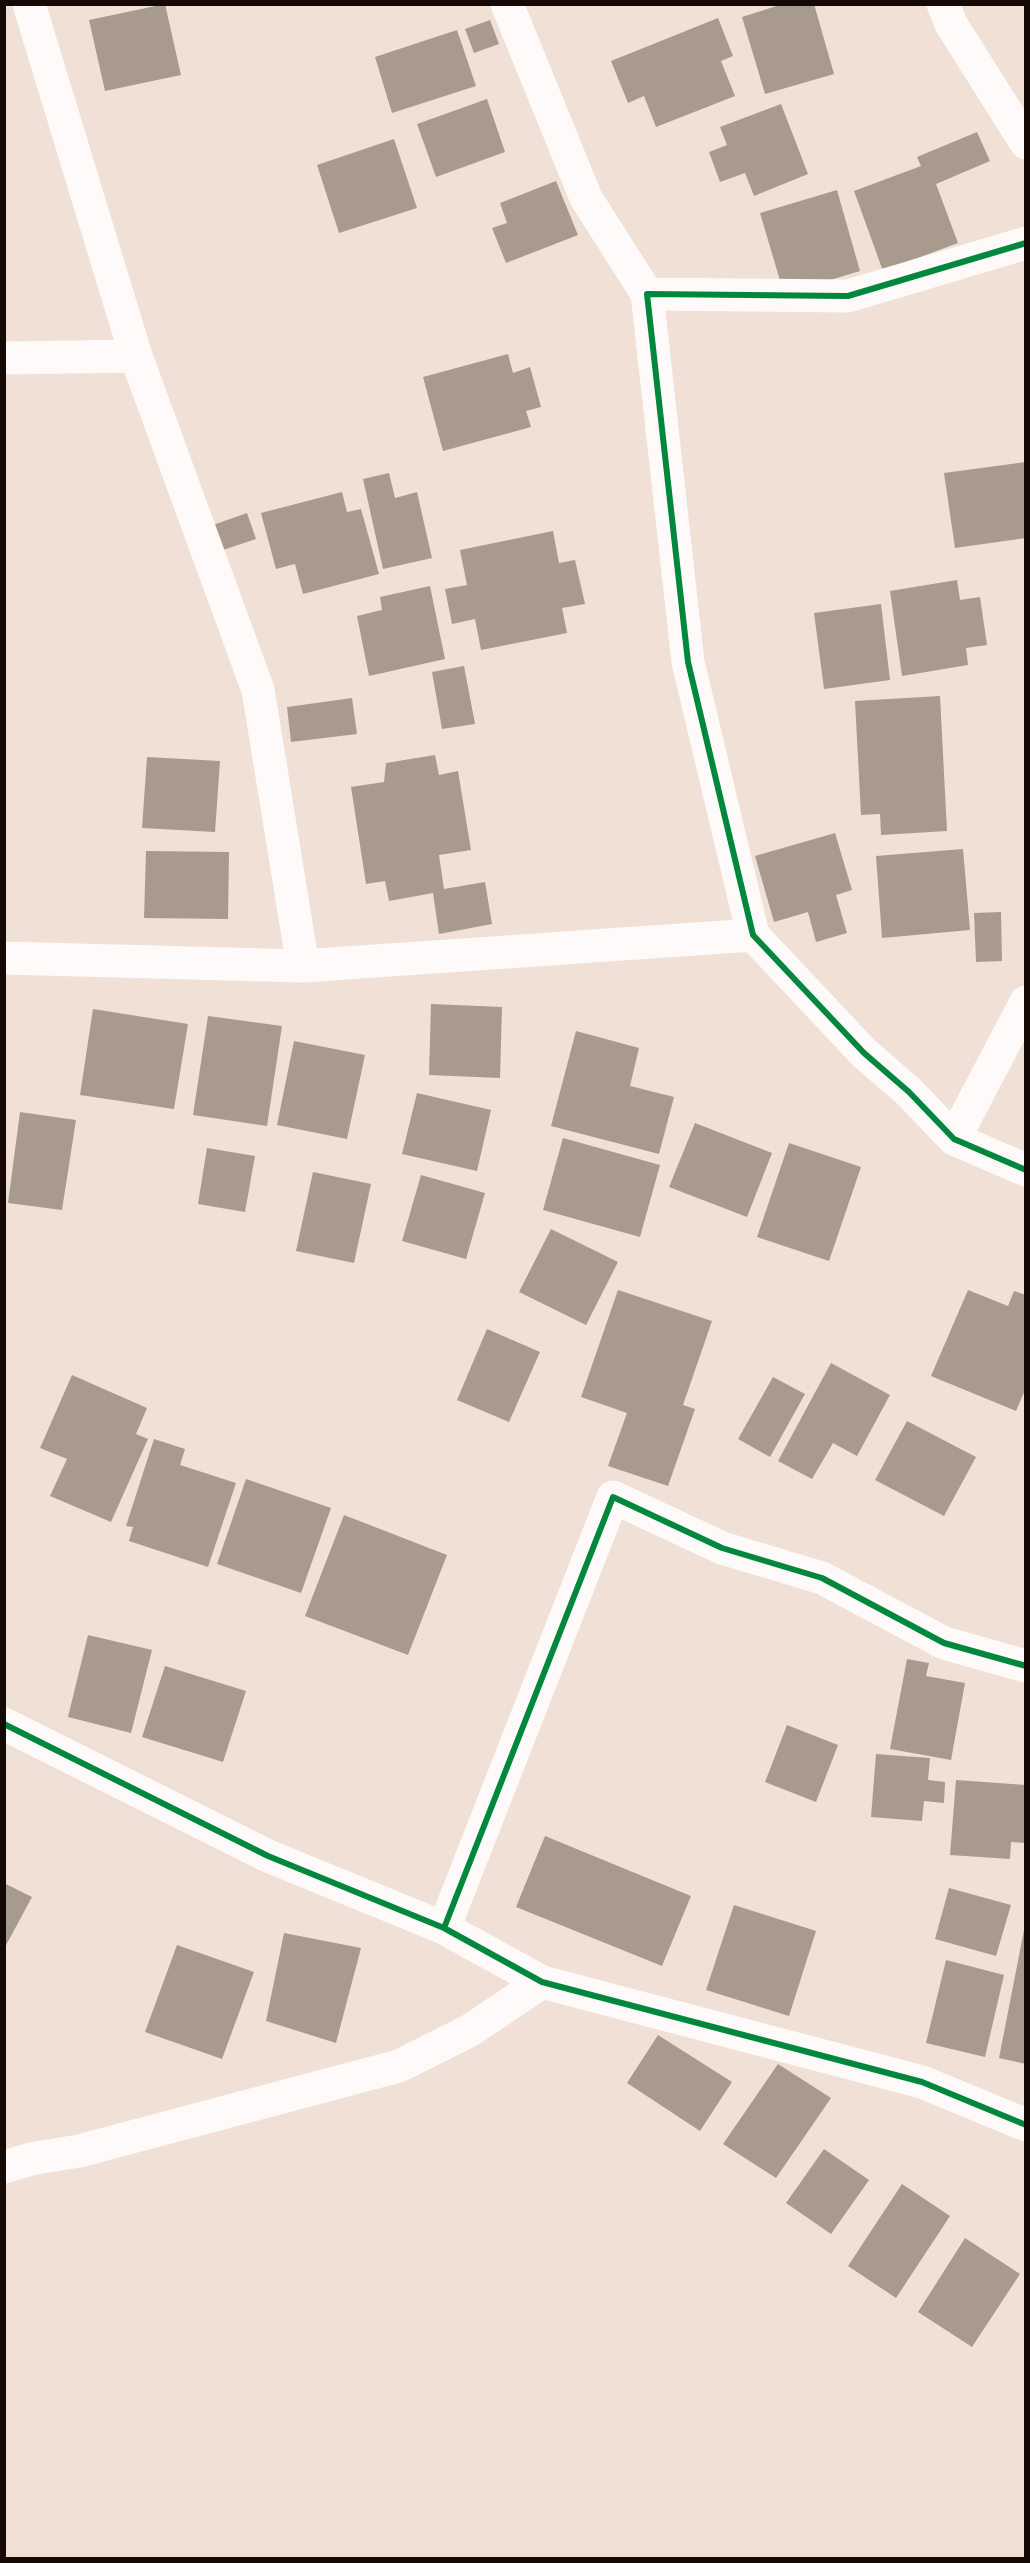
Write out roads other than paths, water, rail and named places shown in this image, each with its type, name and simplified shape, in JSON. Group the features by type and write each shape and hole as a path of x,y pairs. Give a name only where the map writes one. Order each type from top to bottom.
{"street":[{"path":"29,4 136,356 258,690 303,966"},
{"path":"507,4 586,198 647,294 688,662 753,935 864,1053 909,1092 954,1139 1026,1170"},
{"path":"944,4 951,24 1026,143"},
{"path":"647,294 848,296 1026,243"},
{"path":"4,358 136,356"},
{"path":"4,958 303,966 753,935"},
{"path":"954,1139 1026,1002"},
{"path":"444,1928 613,1497 722,1548 822,1578 945,1643 1026,1666"},
{"path":"4,1724 268,1856 444,1928 542,1982 922,2082 1026,2125"},
{"path":"4,2167 32,2159 79,2151 399,2066 470,2031 542,1982"}]}
